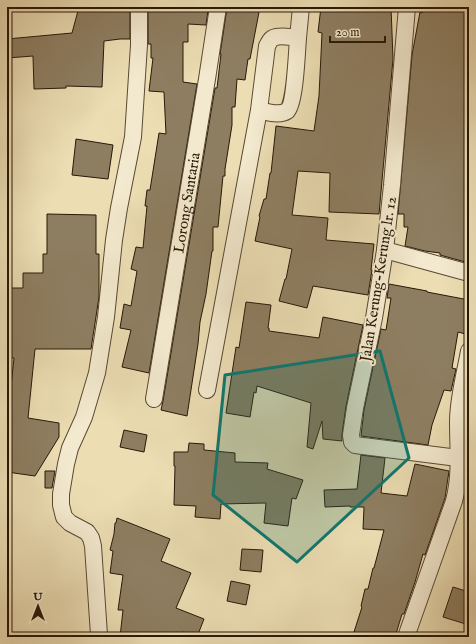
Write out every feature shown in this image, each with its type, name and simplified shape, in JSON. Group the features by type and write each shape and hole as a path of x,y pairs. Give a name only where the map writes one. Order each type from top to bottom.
{"street":[{"path":"99,635 93,546 91,538 87,532 70,523 64,517 61,504 61,494 70,448 84,417 97,373 106,317 114,240 133,137 139,45 138,7"},
{"name":"Lorong Santaria","path":"154,399 218,7"},
{"path":"259,110 279,113 286,112 290,108 293,95 301,7"},
{"name":"Jalan Kerung-Kerung lr. 12","path":"407,7 385,250 374,318 351,435 353,444 357,445 458,458"},
{"path":"207,390 259,110 266,52 269,41 273,38 298,38"},
{"path":"385,250 469,273"},
{"path":"406,637 454,502 458,474 458,420 460,396 469,351"}],"highlighted area":[{"path":"380,351 409,458 297,562 213,495 225,375"}],"building":[{"path":"79,7 130,7 130,39 104,41 102,87 66,86 66,88 34,89 33,56 7,58 7,39 72,33"},
{"path":"148,7 208,10 206,25 188,24 188,42 183,42 183,82 197,84 149,373 122,367 131,330 120,328 124,304 131,306 137,271 131,269 136,247 143,248 147,190 150,190 159,133 166,134 164,92 149,91 153,58 151,58 151,44 148,44"},
{"path":"233,7 260,7 250,59 248,59 245,80 237,79 235,107 232,107 232,125 225,176 223,176 218,227 213,227 213,251 200,322 187,416 161,410 215,88 217,88 220,54 227,8 233,9"},
{"path":"321,7 391,7 393,59 379,214 329,212 330,173 298,171 292,215 328,218 326,240 374,244 368,295 313,286 307,308 279,301 286,279 292,249 255,241 259,216 264,199 266,199 271,173 276,126 314,131 319,96 322,33 318,32"},
{"path":"423,7 459,7 459,11 469,11 469,263 440,255 440,253 405,246 408,227 404,227 404,214 398,214 412,55 420,12 422,13"},
{"path":"76,139 113,145 108,179 72,175"},
{"path":"47,214 96,215 96,254 99,254 99,297 91,349 35,349 28,418 59,423 59,437 35,476 7,472 7,424 14,358 7,357 7,288 23,288 23,273 43,273 43,254 47,254"},
{"path":"389,284 469,300 469,335 458,332 452,368 456,369 451,391 444,390 432,425 428,445 361,436 364,410 381,329 386,330 391,298 387,298"},
{"path":"246,302 271,305 268,328 269,331 319,338 323,317 363,325 346,406 342,441 323,439 322,421 313,449 307,447 311,403 257,386 256,393 254,392 250,417 226,413 236,347 239,348"},
{"path":"124,430 147,435 144,452 120,447"},
{"path":"189,443 204,444 204,450 235,453 235,462 268,463 267,469 303,480 296,499 292,498 288,526 264,523 266,503 221,504 220,519 195,517 196,506 174,505 174,452 188,452"},
{"path":"361,455 385,458 381,493 407,496 415,464 449,471 445,498 425,555 423,554 415,582 404,614 402,614 395,637 370,637 354,632 362,607 365,589 368,589 384,530 363,529 364,507 325,507 324,490 357,489"},
{"path":"45,471 55,471 52,488 45,488"},
{"path":"469,475 469,490 466,489"},
{"path":"117,518 170,539 161,561 191,573 176,608 204,619 197,637 183,632 182,637 120,637 123,610 118,610 123,575 110,573 113,551 110,550"},
{"path":"242,549 263,550 261,572 240,570"},
{"path":"231,581 250,585 246,605 227,601"},
{"path":"453,587 469,592 469,625 443,617"}]}
